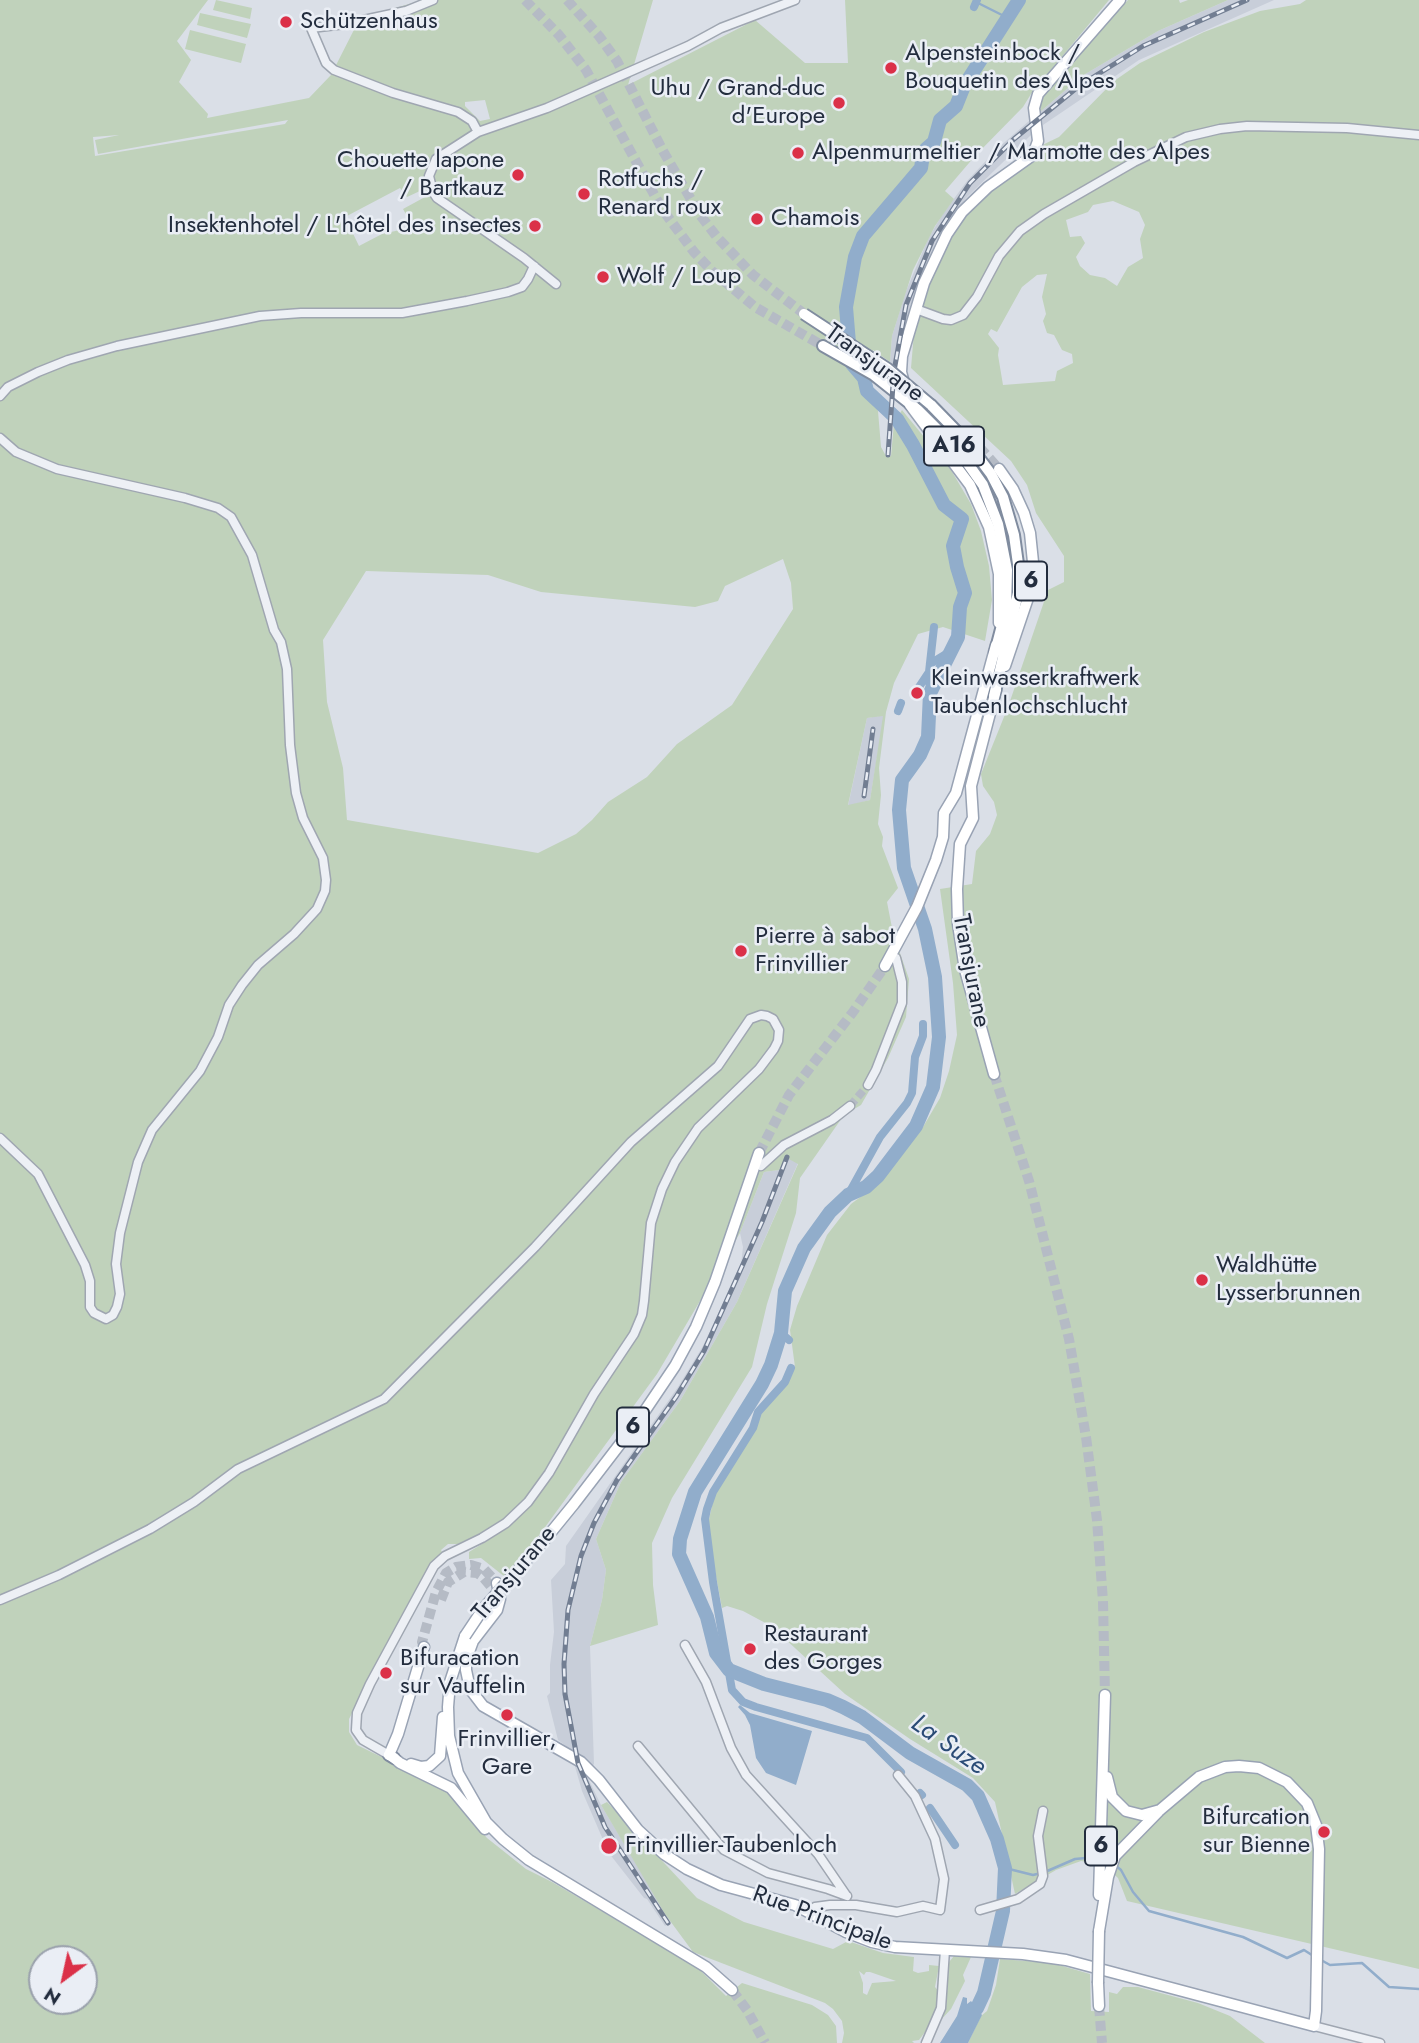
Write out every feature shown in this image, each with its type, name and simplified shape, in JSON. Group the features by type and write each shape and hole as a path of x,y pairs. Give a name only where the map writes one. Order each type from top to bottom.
{"highway":[{"name":"Transjurane","path":"804,314 876,360 931,405 973,449 996,483 1012,523 1018,564 1018,593 994,696"},
{"name":"Transjurane","path":"824,346 885,383 927,417 964,457 983,485 998,524 1007,570 1006,610 995,652"}],"main road":[{"name":"6","path":"995,652 1000,618 1000,581 989,527 970,485 910,405 901,366 916,309 941,246 962,212 988,187 1026,162 1034,153 1038,137 1034,108 1038,94 1120,0"},
{"name":"6","path":"906,344 909,376"},
{"name":"6","path":"994,696 1028,598 1033,562 1030,533 1022,508 999,469"},
{"name":"Transjurane","path":"951,803 995,652"},
{"name":"Transjurane","path":"971,809 972,779 994,696"},
{"path":"951,803 962,802 971,809"},
{"name":"6","path":"944,821 945,811 951,803"},
{"name":"6","path":"969,826 973,818 971,809"},
{"name":"Transjurane","path":"885,966 896,953 917,907 936,860 943,837 944,821"},
{"path":"944,821 955,831 969,826"},
{"name":"Transjurane","path":"969,826 960,844 957,889 960,941 967,977 994,1074"},
{"name":"Transjurane","path":"732,1990 706,1967 543,1870 503,1839 478,1810 461,1779 449,1736 448,1707 452,1673 465,1636 498,1585 543,1542 574,1504 640,1418 675,1366 711,1291 759,1153"},
{"name":"Rue Principale","path":"498,1585 487,1621 468,1650 466,1670 470,1689 477,1700 493,1713 564,1750 585,1765 638,1830 673,1861 701,1877 786,1902 872,1942 895,1947 1022,1954 1066,1960 1314,2026"},
{"path":"392,1756 425,1647"},
{"name":"6","path":"1099,2004 1105,1695"},
{"path":"392,1756 421,1767 433,1764 440,1756 442,1721 448,1707"},
{"path":"392,1756 400,1763 451,1788 482,1827 503,1839"},
{"path":"1104,1762 1111,1794 1121,1808 1136,1814 1160,1810"},
{"path":"1099,1931 1108,1877 1114,1859 1123,1846 1160,1810 1195,1780 1213,1770 1239,1766 1259,1768 1277,1775 1296,1790 1309,1809 1317,1830 1319,1888 1314,2026"}],"street":[{"path":"433,0 406,11 311,28 326,63 334,70 393,93 458,112 476,124 478,132"},
{"path":"556,284 433,192 429,176 436,159 478,132 547,108 688,46 722,28 795,0"},
{"path":"916,309 943,319 951,320 963,315 977,297 999,256 1020,231 1044,214 1164,146 1194,135 1233,127 1319,127 1419,135"},
{"path":"0,396 8,387 38,372 117,346 260,316 300,313 402,313 467,301 522,287 534,266"},
{"path":"0,438 16,452 57,469 185,498 218,508 231,517 253,555 274,630 281,642 287,669 290,745 296,793 303,818 323,858 326,870 325,891 317,909 294,934 258,965 242,985 229,1005 218,1037 200,1071 157,1124 144,1146 120,1233 116,1264 120,1294 113,1315 106,1319 94,1313 90,1307 90,1281 85,1265 38,1174 0,1138"},
{"path":"868,1085 902,1003 902,982 896,953"},
{"path":"0,1600 150,1529 194,1502 238,1469 383,1399 519,1264 631,1142 710,1075 750,1019 761,1014 773,1019 779,1030 774,1049 759,1069 698,1128 675,1162 662,1189 650,1232 642,1315 634,1334 605,1376 549,1473 528,1502 506,1523 444,1556 434,1566 374,1677 357,1713 356,1730 363,1740 392,1756"},
{"path":"761,1166 784,1145 832,1120 850,1106"},
{"path":"685,1645 706,1682 731,1748 746,1775 818,1854 856,1906"},
{"path":"638,1746 724,1850 768,1873 846,1895"},
{"path":"809,1912 824,1905 897,1912 923,1906 940,1910 944,1879 935,1839 915,1796 898,1775"},
{"path":"980,1910 1012,1902 1040,1884 1042,1876 1038,1836 1042,1811"},
{"path":"926,2043 942,2008 949,1950"},
{"path":"1314,2026 1380,2043"}],"shaded area":[{"path":"1228,0 1274,0 1139,60 1043,125 1040,112 1082,76 1158,31"},
{"path":"1029,121 1031,135 966,198 935,243 910,306 897,367 890,362 892,336 906,291 928,239 967,181 998,148"},
{"path":"884,715 870,800 848,806 867,718"},
{"path":"784,1156 798,1163 737,1302 680,1401 621,1482 596,1539 606,1570 602,1600 590,1646 594,1764 586,1774 601,1805 671,1922 665,1926 647,1899 612,1857 582,1791 570,1749 558,1740 547,1696 550,1693 554,1632 551,1580 565,1564 566,1546 678,1387 703,1346 741,1265 743,1247 740,1233 764,1172 779,1170"}],"green space":[{"path":"0,0 208,0 177,41 191,60 179,82 208,114 207,118 309,98 331,75 360,18 423,0 653,0 628,85 755,20 805,63 848,63 845,0 1109,0 1023,107 945,191 954,199 935,226 913,270 892,336 890,362 873,350 870,378 878,411 881,447 886,456 891,456 894,423 902,410 951,470 971,504 981,531 989,566 992,600 985,641 943,627 918,634 894,683 886,712 879,768 881,795 878,824 883,837 882,846 898,888 887,902 893,933 909,979 906,1017 888,1058 861,1105 844,1115 800,1178 796,1213 767,1304 752,1367 672,1498 652,1543 658,1625 590,1646 602,1600 606,1570 596,1539 621,1482 680,1401 737,1302 798,1164 785,1157 779,1170 764,1172 740,1233 657,1374 521,1560 505,1577 481,1558 469,1559 469,1552 490,1539 481,1533 458,1544 448,1544 441,1550 407,1606 349,1719 349,1732 357,1745 447,1789 487,1838 526,1869 697,1967 726,1996 742,1983 812,2005 828,2015 836,2026 837,2043 0,2043","holes":["485,100 490,119 480,121 465,106 465,102","288,120 285,124 95,156 93,137 119,135 95,140 98,154","400,188 407,197 420,191 425,197 403,209 413,227 382,234 359,246 345,217","783,559 791,583 793,609 732,705 677,744 647,777 608,802 576,834 538,853 347,820 343,768 327,702 323,640 366,571 488,575 541,592 695,607 718,601 725,586","883,716 870,800 848,805 867,718"]},
{"path":"216,0 252,8 250,19 213,10"},
{"path":"1128,0 1179,0 1180,3 1188,0 1228,0 1158,31 1082,76 1040,112 1042,97 1049,86"},
{"path":"1306,0 1419,0 1419,1969 1127,1901 1118,1878 1105,1866 1081,1861 1056,1870 1015,1894 995,1802 973,1778 845,1694 771,1626 743,1611 727,1606 722,1608 707,1529 714,1496 722,1478 760,1411 785,1387 795,1367 790,1330 797,1306 827,1235 851,1204 871,1189 892,1166 923,1127 940,1098 957,1035 940,889 972,884 976,851 990,834 997,815 994,802 983,786 981,774 1008,707 1048,590 1064,582 1064,556 1036,513 1027,485 1011,461 911,368 916,309 954,224 1036,148 1059,137 1114,81 1140,63 1204,32 1260,11 1300,4","holes":["1113,201 1139,212 1145,225 1140,239 1143,258 1128,267 1117,286 1105,278 1090,275 1080,266 1076,257 1085,243 1081,236 1070,237 1066,220 1088,212 1093,205","1047,274 1042,297 1046,314 1043,321 1047,333 1054,335 1062,350 1072,354 1073,363 1057,371 1055,381 1003,385 999,348 988,334 991,329 997,332 1022,287 1037,275"]},
{"path":"200,13 251,24 247,38 197,25"},
{"path":"190,30 246,44 241,63 185,49"},
{"path":"607,1802 697,1898 744,1922 833,1949 848,1941 883,1953 914,1957 913,1971 918,1973 929,1971 929,1965 939,1966 935,1987 942,1995 928,2028 919,2040 912,2041 914,2043 842,2043 842,2021 825,2003 693,1952 665,1914 601,1805","holes":["859,1971 864,1975 870,1972 896,1981 872,1983 867,1995 863,1993"]},
{"path":"954,1956 971,1957 963,1975 965,1981 951,2009 939,2022 946,2008 949,1962"},
{"path":"1000,1959 1052,1963 1090,1974 1091,2011 1109,2012 1109,1992 1117,1994 1123,1987 1138,1987 1198,2003 1230,2016 1265,2043 968,2043 981,2016 987,2011 996,1985"}],"water":[{"path":"740,1705 750,1713 812,1731 796,1785 766,1773 756,1758 750,1725 738,1707"},
{"path":"963,1997 967,1998 967,2004 971,2001 982,2015 968,2043 940,2043 957,2016"}],"waterway":[{"path":"974,7 977,0"},
{"name":"La Suze","path":"950,2043 977,2008 984,1993 1003,1911 1005,1868 997,1839 978,1796 967,1785 910,1753 862,1717 843,1707 827,1700 764,1684 729,1670 716,1653 707,1617 679,1554 680,1539 695,1492 771,1365 781,1333 785,1291 804,1248 830,1212 848,1195 866,1187 878,1176 916,1126 933,1087 939,1037 935,977 925,929 904,868 899,810 902,780 920,755 928,737 930,693 958,637 960,607 965,593 953,546 962,519 944,505 897,419 867,391 864,378 852,364 846,307 855,257 863,236 921,168 923,155 934,142 940,120 956,106 964,86 1019,0"},
{"path":"976,2 1008,18"},
{"path":"930,693 929,672 934,627"},
{"path":"930,664 951,651"},
{"path":"919,687 929,672"},
{"path":"898,711 901,703"},
{"path":"848,1195 880,1137 912,1093 915,1057 923,1036 923,1024"},
{"path":"781,1333 789,1340"},
{"path":"791,1368 785,1382 758,1412 753,1428 713,1492 705,1519 732,1690 743,1702 756,1707 867,1738 901,1772"},
{"path":"930,1808 955,1845"},
{"path":"1005,1868 1033,1875 1075,1859 1097,1857"},
{"path":"1115,1865 1149,1911 1243,1937 1287,1958 1304,1950 1315,1957"},
{"path":"1321,1960 1330,1965 1362,1963 1389,1987 1419,1989"}],"tunnel":[{"path":"525,0 559,35 586,70 662,209 694,252 755,307 823,346"},
{"path":"567,0 617,61 663,151 700,215 753,275 803,313"},
{"path":"967,438 999,469"},
{"path":"759,1153 789,1095 885,966"},
{"path":"994,1074 1029,1181 1069,1339 1097,1520 1103,1601 1105,1695"},
{"path":"850,1106 868,1085"},
{"path":"424,1647 422,1642 436,1592 446,1573 456,1567 471,1565 484,1569 497,1583"},
{"path":"441,1600 448,1582 464,1572 477,1573 492,1588"},
{"path":"732,1990 747,2010 765,2043"},
{"path":"1099,2006 1102,2043"}],"railway":[{"path":"888,455 894,371 906,305 932,241 970,183 1014,139 1079,86 1143,46 1247,0"},
{"path":"864,796 873,729"},
{"path":"668,1923 605,1827 578,1763 565,1694 568,1610 581,1556 594,1523 617,1480 676,1397 704,1351 762,1222 787,1157"}],"place":[{"name":"Schützenhaus","path":"286,22"},
{"name":"Alpensteinbock / Bouquetin des Alpes","path":"891,68"},
{"name":"Uhu / Grand-duc d'Europe","path":"839,103"},
{"name":"Alpenmurmeltier / Marmotte des Alpes","path":"798,153"},
{"name":"Chouette lapone / Bartkauz","path":"518,175"},
{"name":"Rotfuchs / Renard roux","path":"584,194"},
{"name":"Chamois","path":"757,219"},
{"name":"Insektenhotel / L'hôtel des insectes","path":"535,226"},
{"name":"Wolf / Loup","path":"603,277"},
{"name":"Kleinwasserkraftwerk Taubenlochschlucht","path":"917,693"},
{"name":"Pierre à sabot Frinvillier","path":"741,951"},
{"name":"Waldhütte Lysserbrunnen","path":"1202,1280"},
{"name":"Restaurant des Gorges","path":"750,1649"},
{"name":"Bifuracation sur Vauffelin","path":"386,1673"},
{"name":"Frinvillier, Gare","path":"507,1715"},
{"name":"Bifurcation sur Bienne","path":"1324,1832"},
{"name":"Frinvillier-Taubenloch","path":"609,1846"}]}
